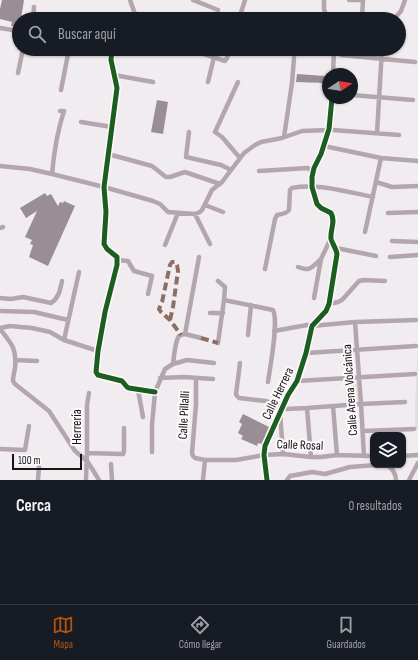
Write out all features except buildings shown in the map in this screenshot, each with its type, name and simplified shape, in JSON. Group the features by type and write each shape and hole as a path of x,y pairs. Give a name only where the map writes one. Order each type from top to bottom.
{"street":[{"path":"130,0 134,12"},
{"path":"193,0 218,10"},
{"path":"241,12 245,0"},
{"path":"324,0 325,12"},
{"path":"349,0 362,0 362,12"},
{"path":"400,12 405,0"},
{"path":"34,7 34,12"},
{"path":"0,28 12,30"},
{"path":"18,73 22,56"},
{"path":"61,90 68,56"},
{"path":"111,56 117,88 104,187 106,212 104,244 116,257 117,265 98,351 96,370 97,374 118,379 129,388 155,392"},
{"path":"211,56 225,61 228,56"},
{"path":"333,68 334,56"},
{"path":"351,56 415,62"},
{"path":"208,82 214,57"},
{"path":"284,137 294,58"},
{"path":"376,133 382,59"},
{"path":"114,75 153,82"},
{"path":"238,82 215,132 222,137 240,158"},
{"path":"358,95 413,100"},
{"path":"314,298 321,259 331,238 333,219 329,211 321,208 314,198 312,187 313,173 331,130 332,104"},
{"path":"52,174 56,138 64,111 60,111"},
{"path":"81,122 112,127"},
{"path":"0,166 30,169 52,174 153,201 160,204 168,212 195,214 200,212 212,190 220,184 244,153 261,142 302,131 331,130 399,135"},
{"path":"189,132 186,156 221,164 231,170"},
{"path":"324,146 381,158 418,161"},
{"path":"108,154 152,166 166,177 185,172 220,184"},
{"path":"365,232 381,158"},
{"path":"258,170 308,168 313,173"},
{"path":"376,182 392,187 418,186"},
{"path":"265,269 275,219 277,215 286,214 289,210 290,190 294,187 323,188 373,197"},
{"path":"205,204 223,212"},
{"path":"388,213 418,212"},
{"path":"165,245 178,213"},
{"path":"195,214 210,244"},
{"path":"312,326 326,311 329,304 337,254 331,238"},
{"path":"392,241 418,242"},
{"path":"336,248 376,256"},
{"path":"390,257 418,255"},
{"path":"185,334 199,257"},
{"path":"298,267 304,270 310,269 321,259"},
{"path":"117,260 128,262 134,271 152,276 148,294"},
{"path":"64,340 79,272"},
{"path":"0,298 12,299 23,297 50,303 55,301 59,294 62,281"},
{"path":"218,281 225,287 223,313 218,343"},
{"path":"329,304 342,300 359,281 385,282"},
{"path":"224,300 272,310 274,315 274,331 268,382"},
{"path":"248,335 252,305"},
{"path":"0,311 34,312 68,320"},
{"path":"210,313 223,313"},
{"path":"274,331 307,325 312,326 355,322 416,320"},
{"name":"Calle Arena Volcánica","path":"355,322 364,456"},
{"path":"98,351 64,340 50,332 32,328 10,326 0,328 11,342 13,348 15,360 13,381 49,411 75,451 87,461 99,480"},
{"name":"Calle Herrera","path":"264,454 265,446 281,409 288,395 298,381 312,326"},
{"path":"173,364 178,337 185,334 201,338"},
{"path":"306,353 416,346"},
{"path":"15,360 37,361"},
{"path":"152,452 152,425 155,392 165,369 173,364 186,360 214,362"},
{"path":"240,363 237,396 239,398 266,401 281,409 405,402"},
{"path":"298,381 415,374"},
{"path":"160,378 184,377 214,379"},
{"name":"Calle Pillalli","path":"192,453 196,404 196,378"},
{"path":"138,390 142,417"},
{"name":"Herrería","path":"86,480 87,405 89,393"},
{"path":"333,406 337,456"},
{"path":"307,408 311,457"},
{"name":"Calle Herrera","path":"281,409 283,454"},
{"path":"0,449 25,450 29,426"},
{"path":"87,452 123,454 124,428"},
{"path":"363,431 414,429"},
{"name":"Calle Rosal","path":"192,453 195,458 205,460 236,460 264,454 283,454 321,458 337,456 370,456"},
{"path":"264,454 267,480"},
{"path":"406,456 418,455"},
{"path":"203,480 205,460"},
{"path":"409,480 418,463"},
{"path":"111,464 112,480"},
{"path":"287,480 290,476 312,472 325,474 350,467 370,465"},
{"path":"38,480 39,467"},
{"path":"391,468 394,472 396,480"}],"shaded area":[{"path":"418,346 418,430 415,430 415,406"}],"green space":[{"path":"357,381 358,403 346,404 345,382"}],"marked path":[{"path":"170,320 178,271 175,262 172,262 170,265 162,302 159,309 170,320 181,335"},
{"path":"201,338 218,343"}],"cycle path":[{"path":"111,56 117,88 104,187 106,212 104,244 107,249 117,257 117,265 105,312 96,372 98,375 122,381 129,388 155,392"},
{"path":"267,480 264,455 265,446 288,395 297,381 306,353 312,326 326,311 329,304 337,254 331,239 333,219 331,213 321,208 317,204 312,187 312,177 329,129 331,104"}]}
